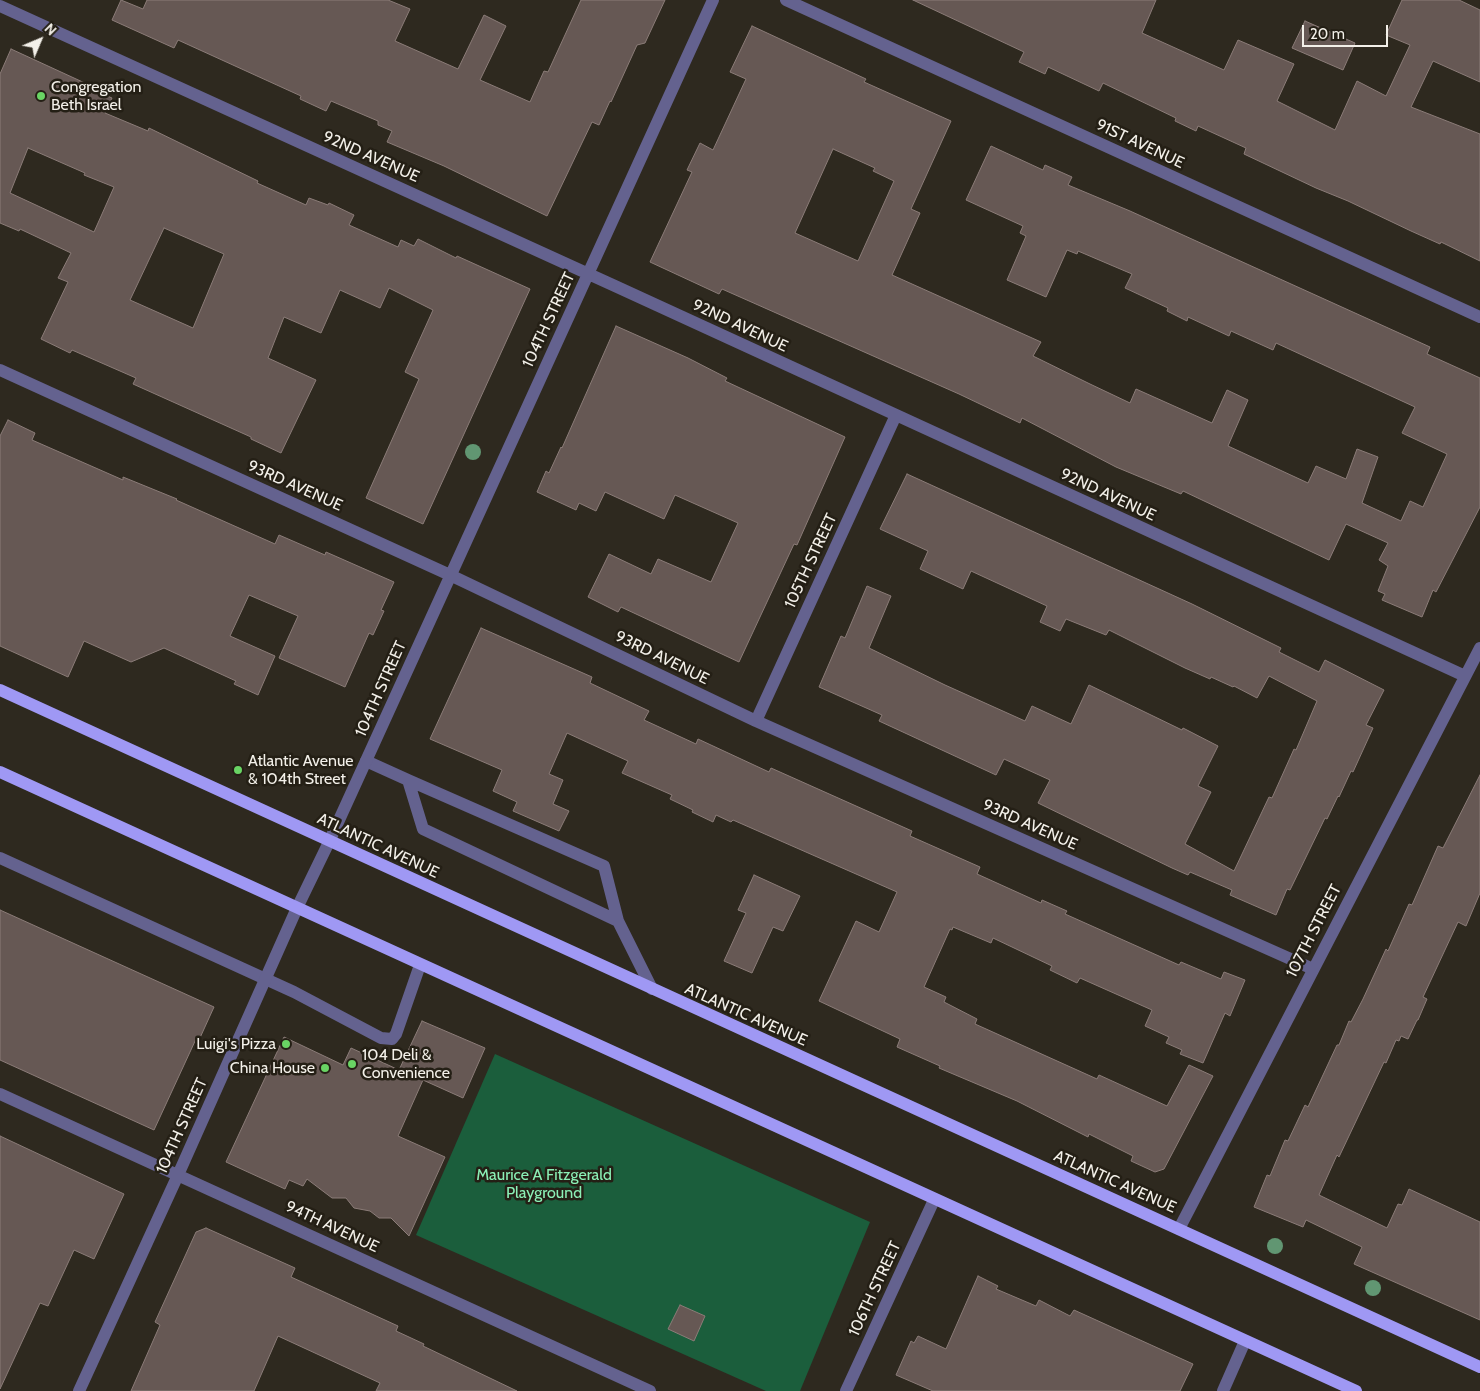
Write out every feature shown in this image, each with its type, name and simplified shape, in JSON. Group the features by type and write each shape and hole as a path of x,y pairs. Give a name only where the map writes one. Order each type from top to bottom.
{"main road":[{"name":"ATLANTIC AVENUE","path":"0,690 1480,1367"},
{"path":"0,772 1356,1391"}],"street":[{"name":"104TH STREET","path":"79,1391 297,908 329,842 713,0"},
{"name":"91ST AVENUE","path":"786,0 1480,317"},
{"name":"92ND AVENUE","path":"0,6 1465,676"},
{"name":"93RD AVENUE","path":"0,370 450,575 756,721 1313,969"},
{"name":"105TH STREET","path":"756,721 896,415"},
{"name":"107TH STREET","path":"1179,1229 1480,648"},
{"path":"366,761 604,866 618,921 652,989"},
{"path":"408,780 423,829 618,921"},
{"path":"0,858 266,978 381,1038 392,1039 396,1034 420,965"},
{"name":"94TH AVENUE","path":"0,1094 650,1391"},
{"name":"106TH STREET","path":"846,1391 934,1200"},
{"path":"1223,1391 1246,1341"}],"green space":[{"name":"Maurice A Fitzgerald Playground","path":"495,1054 870,1222 800,1391 766,1391 416,1235"}],"building":[{"path":"121,0 143,9 147,0 388,0 410,9 395,41 458,69 484,15 506,26 480,80 530,102 544,71 548,72 581,0 665,0 645,43 637,45 599,125 592,122 547,216 444,166 387,142 392,131 378,125 378,121 331,101 326,111 300,99 301,96 178,40 174,48 112,20"},
{"path":"913,0 1156,0 1142,33 1224,70 1238,40 1294,64 1277,101 1335,130 1357,81 1386,96 1410,45 1386,35 1402,0 1459,0 1480,10 1480,82 1433,61 1411,107 1480,134 1480,261 1316,188 1244,154 1246,148 1198,126 1196,131 1175,121 1176,118 1103,83 1099,91 1048,67 1045,74 1019,62 1024,52"},
{"path":"1305,21 1355,43 1343,70 1292,48"},
{"path":"752,26 866,79 864,82 951,121 911,209 920,213 892,275 1041,342 1033,356 1130,403 1136,389 1212,423 1227,390 1248,400 1228,446 1308,483 1316,466 1346,479 1357,449 1378,457 1362,503 1401,521 1410,501 1423,507 1447,454 1402,433 1415,407 1276,343 1273,350 1231,331 1229,336 1188,317 1187,321 1167,311 1168,308 1125,288 1132,274 1078,251 1077,254 1067,250 1046,297 1007,280 1026,236 1020,233 1023,226 966,200 991,146 1043,170 1045,165 1072,177 1068,185 1130,211 1430,347 1427,354 1480,378 1480,507 1436,592 1433,590 1422,617 1382,600 1385,594 1378,591 1388,566 1379,560 1388,543 1346,524 1329,560 1183,491 1181,494 1116,467 1022,418 1020,423 722,289 719,294 650,262 692,172 687,170 700,143 713,150 746,79 730,72","holes":["833,149 875,168 873,171 894,181 858,261 795,233"]},
{"path":"11,49 87,84 86,87 112,98 105,113 148,131 149,128 258,181 257,183 306,205 309,198 328,205 329,203 354,215 349,225 398,247 401,240 414,246 418,239 456,258 457,256 530,289 423,524 366,498 419,379 405,372 433,310 389,288 380,308 340,290 321,333 284,317 268,358 316,380 281,453 251,439 251,437 133,384 136,378 72,350 70,353 41,339 68,282 58,278 71,253 20,229 19,231 0,223 0,74","holes":["28,148 114,187 94,232 10,193","164,228 224,254 193,328 130,300"]},
{"path":"616,326 688,358 727,378 725,381 845,437 797,545 794,544 739,662 621,607 618,612 588,597 609,554 651,574 658,559 711,582 738,523 675,495 664,519 605,492 596,511 579,503 576,510 537,492 546,471 549,473 562,448"},
{"path":"8,420 35,433 32,440 123,480 123,477 177,499 275,544 279,535 325,555 326,552 394,582 381,610 384,611 373,635 369,633 345,687 279,658 298,616 249,595 230,636 275,656 258,695 234,684 236,681 164,648 131,662 84,641 68,677 0,646 0,436"},
{"path":"907,474 1192,604 1281,648 1279,652 1319,672 1325,660 1384,690 1366,725 1373,728 1353,772 1351,771 1327,819 1325,818 1290,890 1287,889 1276,915 1230,895 1232,890 1190,872 1188,875 1172,868 1038,803 1050,780 1004,759 996,775 879,721 882,715 819,687 841,636 845,638 867,586 891,596 869,648 945,685 1025,721 1032,706 1071,724 1089,685 1218,746 1198,786 1211,792 1185,844 1234,871 1269,797 1272,798 1294,749 1296,750 1317,701 1269,676 1257,698 1234,686 1211,677 1210,679 1185,668 1109,630 1106,635 1066,619 1060,631 1040,622 1047,606 971,571 963,589 920,569 928,551 880,529"},
{"path":"481,628 592,677 590,683 649,711 644,720 696,744 698,739 769,772 771,768 912,831 910,836 980,867 977,874 1041,903 1042,900 1067,911 1065,914 1179,965 1181,962 1221,979 1224,972 1245,980 1230,1016 1225,1013 1203,1063 1180,1054 1182,1050 1166,1043 1169,1037 1145,1026 1152,1010 1080,978 1077,983 1050,970 1052,966 993,938 991,943 953,927 952,930 950,929 924,987 946,997 944,1002 977,1019 975,1024 1097,1079 1099,1075 1167,1106 1189,1065 1213,1076 1164,1169 1155,1172 1131,1161 1133,1156 1089,1134 1088,1137 1017,1101 939,1068 940,1066 897,1047 900,1039 819,1001 856,921 879,932 897,892 733,820 731,822 716,815 713,822 692,812 693,810 670,799 672,795 622,773 628,761 567,733 549,774 563,780 553,804 569,811 559,831 513,811 517,802 493,791 502,770 430,739"},
{"path":"1480,775 1480,893 1466,926 1458,922 1423,997 1427,999 1418,1020 1408,1039 1401,1036 1399,1041 1396,1040 1339,1157 1337,1155 1319,1195 1387,1228 1398,1204 1402,1205 1409,1189 1480,1222 1480,1320 1354,1264 1362,1247 1306,1220 1303,1227 1254,1207 1267,1175 1270,1176 1285,1140 1288,1141 1305,1105 1308,1107 1349,1021 1351,1022 1363,999 1386,949 1388,951 1409,904 1412,905 1438,846 1443,848"},
{"path":"754,875 800,896 783,931 773,927 752,973 724,961 746,913 738,910"},
{"path":"0,910 214,1007 199,1040 196,1039 154,1130 0,1060"},
{"path":"422,1021 485,1048 463,1098 423,1080 398,1136 445,1157 409,1236 391,1218 379,1218 370,1211 354,1208 346,1198 332,1198 307,1179 303,1186 289,1180 285,1189 226,1162 284,1037 343,1065 351,1048 399,1070"},
{"path":"0,1136 124,1194 94,1259 74,1250 48,1306 40,1303 0,1389"},
{"path":"206,1228 295,1268 291,1277 398,1326 396,1331 424,1344 423,1346 517,1391 376,1391 380,1383 278,1336 254,1391 131,1391 160,1325 155,1322 196,1232"},
{"path":"978,1276 998,1286 996,1289 1036,1306 1039,1300 1070,1316 1074,1310 1193,1364 1180,1391 933,1391 896,1375 911,1341 914,1343 918,1336 946,1349"},
{"path":"680,1305 705,1316 694,1341 668,1329"}],"place":[{"name":"Congregation Beth Israel","path":"41,96"},
{"name":"Atlantic Avenue & 104th Street","path":"238,770"},
{"name":"Luigi's Pizza","path":"286,1044"},
{"name":"104 Deli & Convenience","path":"352,1064"},
{"name":"China House","path":"325,1068"}]}
